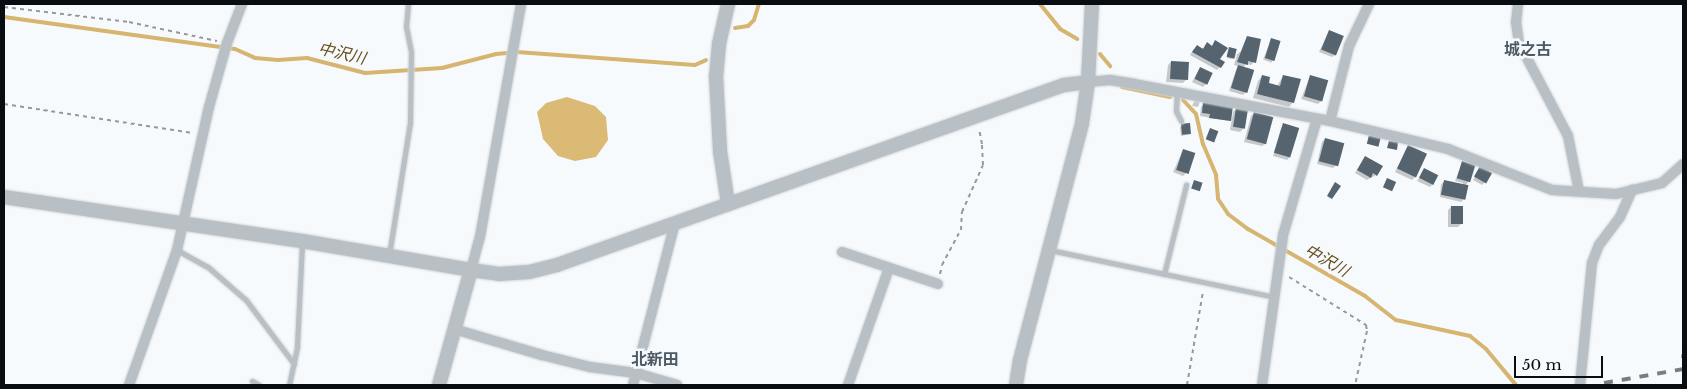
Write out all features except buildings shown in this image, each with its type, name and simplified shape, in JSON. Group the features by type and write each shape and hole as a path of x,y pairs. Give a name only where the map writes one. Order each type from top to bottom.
{"street":[{"path":"129,385 177,250 203,134 227,43 242,4"},
{"path":"439,385 480,237 521,4"},
{"path":"728,4 719,44 716,76 720,151 728,204"},
{"path":"1016,385 1020,360 1082,123 1088,82 1092,4"},
{"path":"1330,121 1349,46 1369,4"},
{"path":"1518,4 1516,22 1519,43 1568,136 1579,191"},
{"path":"4,198 302,241 499,274 529,272 557,265 1064,85 1110,80 1330,121 1448,149 1552,190 1616,194 1662,183 1683,164"},
{"path":"1262,385 1283,235 1317,119"},
{"path":"1580,385 1592,263 1599,245 1620,217 1632,190"},
{"path":"633,385 675,223"},
{"path":"842,252 938,284"},
{"path":"848,385 889,268"},
{"path":"454,329 590,367 636,373 678,385"}],"lane":[{"path":"389,256 410,123 411,52 406,27 408,4"},
{"path":"1177,92 1176,111 1180,120"},
{"path":"1164,274 1186,185"},
{"path":"289,385 294,364 302,241"},
{"path":"1048,249 1274,297"},
{"path":"177,250 208,267 246,300 294,364"},
{"path":"252,381 259,385"}],"path":[{"path":"4,7 129,22 227,43"},
{"path":"4,104 203,134"},
{"path":"938,284 942,265 960,230 962,212 967,197 983,165 982,144 976,116"},
{"path":"1277,268 1366,325 1367,331 1355,385"},
{"path":"1187,385 1204,282"},
{"path":"1682,358 1683,348"}],"shaded area":[{"path":"567,97 595,106 606,117 608,140 596,157 575,161 558,156 543,139 537,112 546,103"}],"waterway":[{"name":"中沢川","path":"735,28 748,26 754,20 759,4"},
{"name":"中沢川","path":"1040,4 1060,29 1077,39"},
{"name":"中沢川","path":"4,17 235,49 255,58 278,60 307,58 365,73 442,68 496,54 517,52 695,65 706,60"},
{"name":"中沢川","path":"1100,54 1110,66"},
{"name":"中沢川","path":"1122,87 1170,97"},
{"name":"中沢川","path":"1183,100 1196,114 1203,144 1216,175 1218,199 1228,214 1248,229 1365,296 1396,320 1470,336 1486,349 1516,385"}],"railway":[{"path":"1604,383 1683,369"}],"district":[{"name":"城之古","path":"1528,49"},
{"name":"北新田","path":"655,359"}]}
